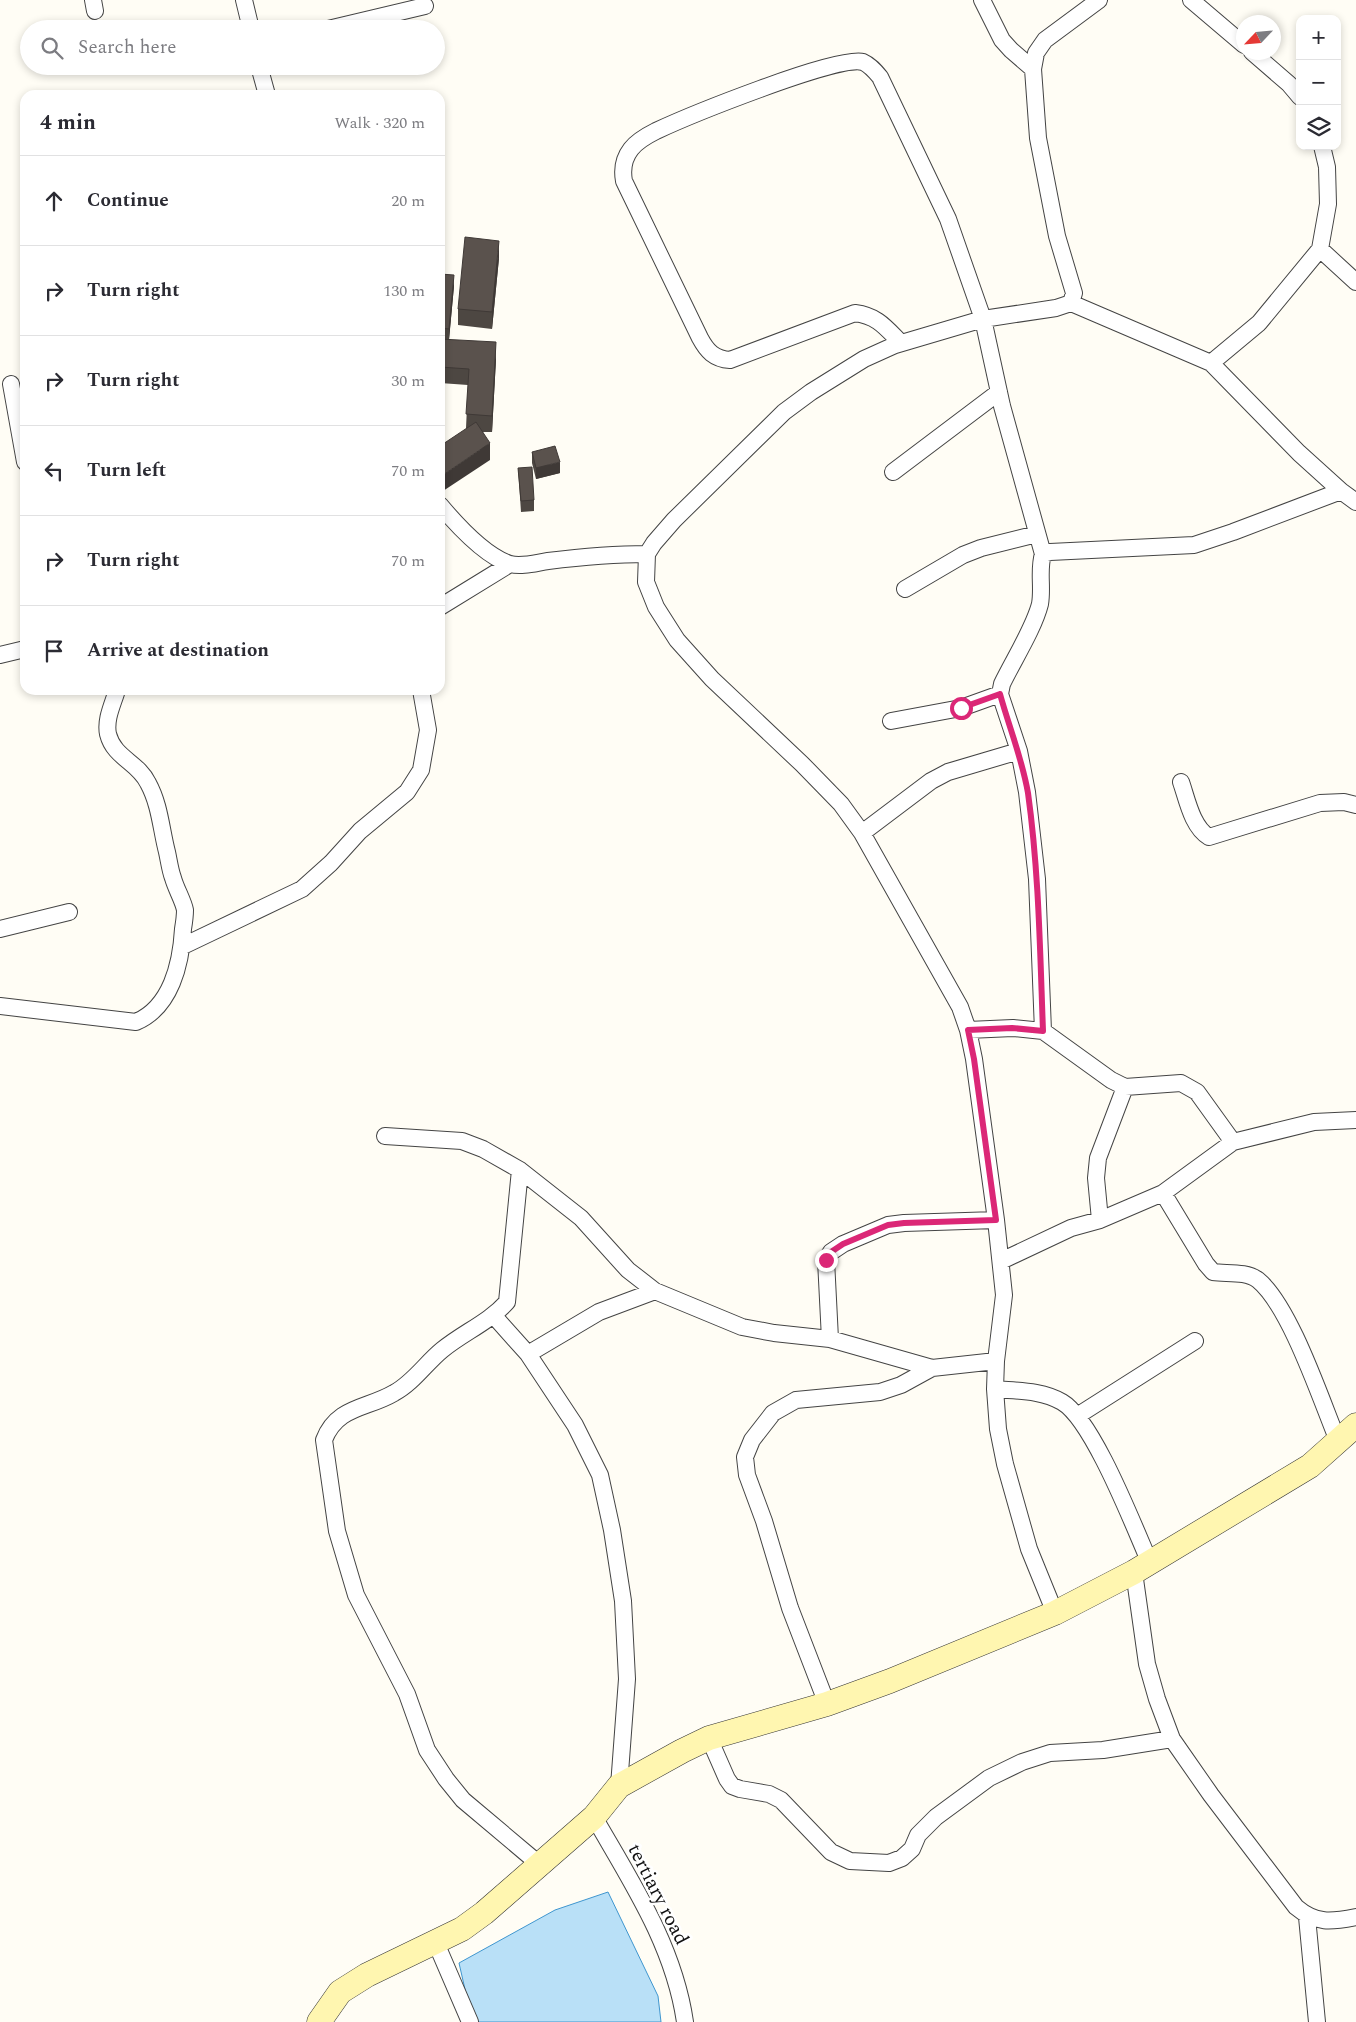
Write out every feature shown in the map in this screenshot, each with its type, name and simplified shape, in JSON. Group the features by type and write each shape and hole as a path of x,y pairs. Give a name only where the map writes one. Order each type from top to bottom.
{"street":[{"path":"244,0 249,20"},
{"path":"982,0 1002,40 1033,68"},
{"path":"1071,303 1074,293 1057,236 1038,138 1033,68 1036,53 1045,40 1099,0"},
{"path":"1191,0 1236,38"},
{"path":"366,20 425,6"},
{"path":"1261,60 1296,92"},
{"path":"901,343 878,320 869,315 855,313 730,360 718,359 706,350 624,181 622,173 631,149 655,132 722,103 827,67 862,62 872,68 880,77 948,218 983,319 999,392 1043,554 1040,563 1040,601 1037,615 1002,684 1000,694 1019,751 1028,792 1037,879 1043,1031"},
{"path":"261,75 266,90"},
{"path":"1211,363 1259,323 1320,249 1328,204 1327,167 1323,150"},
{"path":"1320,249 1356,282"},
{"path":"1055,1613 1029,1549 1005,1464 998,1429 995,1389 996,1361 1004,1295 1001,1261 974,1059 968,1030 960,1007 862,833 841,804 802,764 712,679 677,640 656,607 646,582 647,554 654,542 674,520 784,412 811,392 864,359 901,343 983,319 1056,308 1071,303 1211,363 1299,453 1351,498"},
{"path":"11,384 20,434"},
{"path":"893,472 999,392"},
{"path":"1043,554 1050,552 1194,545 1351,498"},
{"path":"445,510 468,535 489,552 510,564 527,565 625,554 647,554"},
{"path":"905,589 963,555 980,548 1037,534"},
{"path":"445,604 510,564"},
{"path":"0,655 20,650"},
{"path":"891,720 961,708 1000,694"},
{"path":"0,1006 136,1022 150,1014 165,996 178,969 185,910 173,878 156,802 148,781 136,766 116,751 108,734 107,723 116,695"},
{"path":"182,946 302,889 360,831 407,792 421,770 428,730 422,695"},
{"path":"862,833 931,781 948,772 1019,751"},
{"path":"1181,782 1202,833 1209,837 1320,803 1344,802 1356,804"},
{"path":"0,929 69,912"},
{"path":"968,1030 1012,1028 1043,1031 1111,1080 1126,1087 1181,1083 1197,1092 1233,1142"},
{"path":"1100,1220 1096,1178 1098,1158 1126,1087"},
{"path":"1001,1261 1071,1228 1100,1220 1164,1193 1233,1142 1314,1122 1356,1120"},
{"path":"385,1136 462,1141 483,1149 520,1170 582,1218 628,1270 655,1292 742,1327 830,1340 932,1368 996,1361"},
{"path":"520,1170 506,1302 494,1316 441,1351 396,1393 364,1405 336,1420 324,1440 337,1531 356,1595 407,1694 427,1750 446,1779 463,1800 539,1864"},
{"path":"1164,1193 1206,1264 1213,1272 1246,1274 1258,1280 1269,1293 1285,1317 1296,1340 1338,1441"},
{"path":"830,1340 826,1260 831,1252 843,1244 888,1225 996,1220"},
{"path":"528,1354 599,1312 655,1292"},
{"path":"494,1316 528,1354 575,1425 600,1475 623,1601 628,1679 619,1786"},
{"path":"1077,1416 1195,1341"},
{"path":"827,1704 790,1608 764,1521 746,1475 745,1457 752,1440 773,1413 796,1400 880,1392 901,1385 932,1368"},
{"path":"995,1389 1034,1392 1051,1396 1064,1403 1077,1416 1106,1464 1142,1567 1147,1664 1172,1739 1211,1796 1296,1907 1307,1916 1319,1921 1356,1917"},
{"path":"319,2022 340,1992 367,1975 462,1929 484,1913 594,1817 619,1786 682,1751 710,1738 827,1704 890,1681 1055,1613 1142,1567 1310,1466 1356,1425"},
{"path":"710,1738 727,1779 732,1786 769,1794 781,1800 831,1852 850,1861 889,1863 902,1858 912,1849 918,1835 936,1818 989,1778 1022,1762 1050,1753 1103,1750 1172,1739"},
{"name":"tertiary road","path":"594,1817 647,1907 663,1941 682,2001 685,2022"},
{"path":"1307,1916 1317,2022"},
{"path":"436,1943 470,2022"}],"water":[{"path":"608,1892 658,1996 661,2022 478,2022 467,1998 459,1963 555,1910"}],"building":[{"path":"465,237 499,241 492,312 458,309"},
{"path":"445,274 454,275 449,329 445,329"},
{"path":"445,339 496,342 492,416 466,414 469,369 445,367"},
{"path":"476,422 490,443 445,474 445,443"},
{"path":"555,446 560,462 536,468 532,452"},
{"path":"532,467 534,500 521,501 518,468"}],"route":[{"path":"826,1260 831,1252 843,1244 888,1225 996,1220 974,1059 968,1030 1012,1028 1043,1031 1037,879 1028,792 1019,751 1000,694 961,708"}]}
